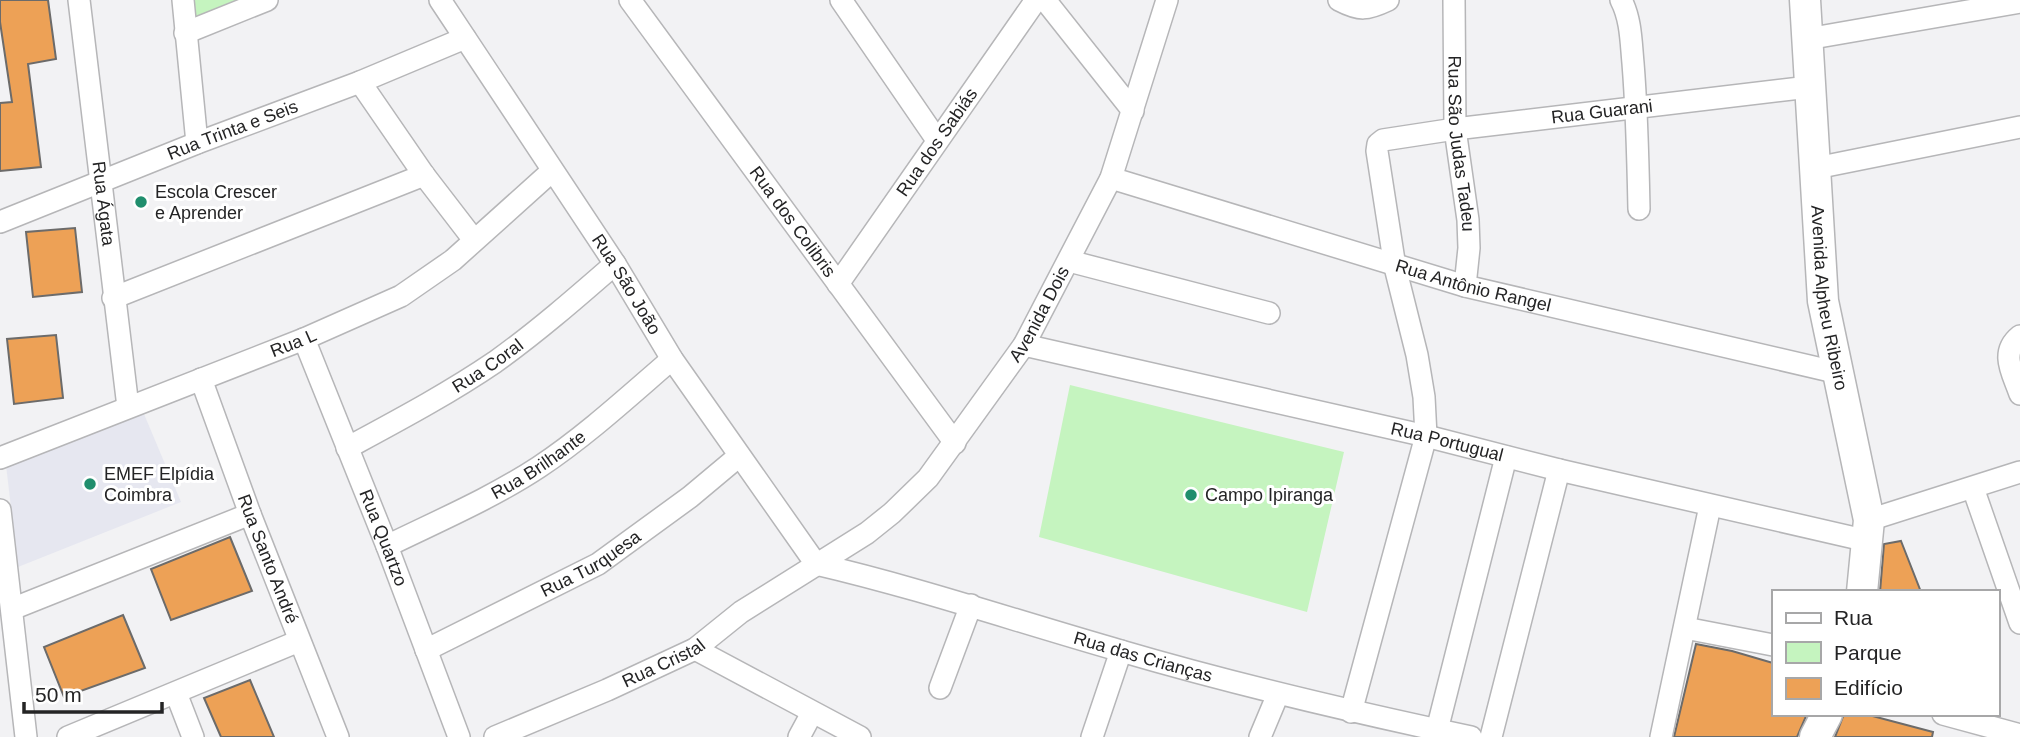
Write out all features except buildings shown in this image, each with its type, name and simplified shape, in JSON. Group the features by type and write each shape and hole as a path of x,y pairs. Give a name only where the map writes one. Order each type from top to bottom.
{"street":[{"name":"Rua Ágata","path":"79,0 128,407"},
{"path":"183,0 197,143"},
{"path":"185,33 267,0"},
{"name":"Rua São João","path":"440,0 615,264 672,359 816,564"},
{"name":"Rua dos Colibris","path":"630,0 955,443"},
{"path":"841,0 937,140"},
{"name":"Rua dos Sabiás","path":"838,284 1037,0"},
{"path":"1045,0 1133,111"},
{"name":"Avenida Dois","path":"816,564 867,533 928,478 1024,345 1111,178 1167,0"},
{"path":"1339,0 1354,8 1371,8 1388,0"},
{"name":"Rua São Judas Tadeu","path":"1454,0 1455,129 1468,220 1469,248 1465,286"},
{"path":"1622,0 1630,31 1639,209"},
{"name":"Avenida Alpheu Ribeiro","path":"1805,0 1823,301 1868,531 1862,590"},
{"path":"1807,39 1926,8 2020,2"},
{"name":"Rua Trinta e Seis","path":"0,222 197,143 360,82 465,38"},
{"path":"360,82 424,175 474,240"},
{"name":"Rua Guarani","path":"1395,267 1377,151 1378,144 1383,140 1455,129 1809,88"},
{"path":"1816,168 2020,127"},
{"name":"Rua L","path":"0,458 304,339 401,296 453,260 552,171"},
{"path":"113,298 424,175"},
{"name":"Rua Antônio Rangel","path":"1111,178 1395,267 1465,286 1839,373"},
{"path":"1069,261 1269,313"},
{"name":"Rua Coral","path":"347,448 422,407 494,362 557,314 615,264"},
{"path":"1351,712 1426,436 1424,397 1417,355 1395,267"},
{"path":"2020,336 2011,344 2008,352 2020,394"},
{"name":"Rua Quartzo","path":"304,339 387,546 459,737"},
{"name":"Rua Portugual","path":"1024,345 1426,436 1710,506 1868,531"},
{"name":"Rua Brilhante","path":"387,546 476,503 538,467 601,420 672,359"},
{"name":"Rua Santo André","path":"201,379 250,514 338,737"},
{"name":"Rua Turquesa","path":"426,650 598,564 690,497 739,456"},
{"path":"1437,730 1506,457"},
{"path":"1491,737 1559,470"},
{"path":"1868,531 2020,472"},
{"path":"1973,488 2020,623"},
{"path":"1661,737 1710,506"},
{"path":"0,510 26,737"},
{"path":"12,609 250,514"},
{"name":"Rua das Crianças","path":"816,564 971,605 1121,651 1278,694 1471,737"},
{"name":"Rua Cristal","path":"495,737 695,649 741,612 816,564"},
{"path":"940,688 971,605"},
{"path":"1685,628 1772,645"},
{"path":"68,737 299,641"},
{"path":"695,649 860,737"},
{"path":"1093,737 1121,651"},
{"path":"176,693 193,737"},
{"path":"1261,737 1278,694"},
{"path":"799,737 812,713"},
{"path":"1815,737 1827,716"},
{"path":"1950,716 2020,735"}],"shaded area":[{"name":"EMEF Elpídia Coimbra","path":"144,414 181,502 18,567 6,465"}],"green space":[{"path":"192,0 249,0 194,21"},
{"name":"Campo Ipiranga","path":"1070,385 1344,452 1307,612 1039,537"}],"place":[{"name":"Escola Crescer e Aprender","path":"141,202"},
{"name":"EMEF Elpídia Coimbra","path":"90,484"},
{"name":"Campo Ipiranga","path":"1191,495"}]}
